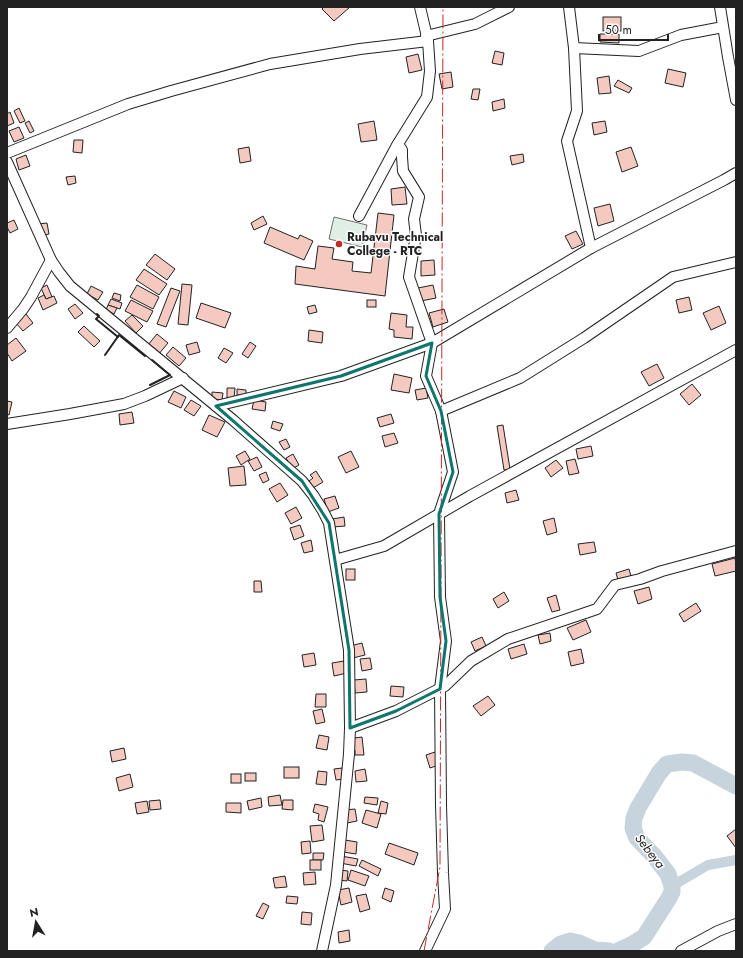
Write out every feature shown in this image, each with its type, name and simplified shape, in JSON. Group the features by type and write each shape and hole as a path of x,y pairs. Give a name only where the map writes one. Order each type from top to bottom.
{"street":[{"path":"359,216 398,144 427,96 430,71 427,39 420,7"},
{"path":"7,153 128,104 171,91 270,64 427,39 475,24 509,7"},
{"path":"569,7 574,48 577,111 567,141 591,248"},
{"path":"720,7 736,100"},
{"path":"574,48 639,51 681,35 723,27"},
{"path":"398,144 402,150 403,172 418,197 414,219 416,235 409,277 432,343 426,376 440,411 453,472 439,514 440,597 446,641 440,689 441,820 445,909 425,951"},
{"path":"7,162 51,260 70,286 183,378 302,481 324,510 329,523 336,560 349,650 350,728 349,754 336,885 322,951"},
{"path":"216,406 341,376 432,343 591,248 736,173"},
{"path":"7,328 31,297 51,260"},
{"path":"440,411 520,378 584,338 673,277 736,262"},
{"path":"336,560 384,546 470,496 736,350"},
{"path":"7,424 124,404 183,378"},
{"path":"350,728 396,711 440,689 471,661 508,639 597,609 615,585 736,551"},
{"path":"681,951 718,931 736,924"}],"highlighted area":[{"path":"432,343 426,376 441,411 453,472 439,514 440,597 446,641 440,689 396,711 350,728 349,650 329,523 302,481 216,406 341,376"}],"green space":[{"path":"334,217 367,225 362,247 329,239"}],"building":[{"path":"324,7 350,7 334,21 322,9"},
{"path":"603,17 621,17 621,31 603,31"},
{"path":"600,34 619,34 619,43 600,42"},
{"path":"495,51 504,53 502,65 492,63"},
{"path":"418,54 422,70 409,73 406,57"},
{"path":"668,69 686,73 683,87 665,83"},
{"path":"451,72 453,87 442,89 439,74"},
{"path":"609,76 611,93 599,94 597,78"},
{"path":"618,80 632,88 629,93 614,86"},
{"path":"473,89 480,89 478,100 471,99"},
{"path":"504,99 505,108 493,111 492,102"},
{"path":"19,108 25,121 20,123 14,111"},
{"path":"10,112 14,123 7,126 7,114"},
{"path":"29,121 34,131 30,133 25,123"},
{"path":"374,121 377,140 361,142 358,124"},
{"path":"605,121 607,132 594,135 592,123"},
{"path":"19,127 24,138 14,142 9,131"},
{"path":"74,140 83,140 82,153 73,152"},
{"path":"249,147 251,161 240,163 238,149"},
{"path":"631,147 638,166 622,172 616,152"},
{"path":"523,154 524,162 512,165 510,156"},
{"path":"26,155 30,166 19,170 16,159"},
{"path":"75,176 76,183 68,185 66,177"},
{"path":"405,187 407,204 392,205 391,189"},
{"path":"610,204 614,221 598,226 594,208"},
{"path":"378,213 394,215 385,296 295,284 296,266 315,269 318,246 334,248 332,259 353,262 352,271 371,273"},
{"path":"263,216 267,224 254,230 251,223"},
{"path":"14,220 18,229 10,233 7,223"},
{"path":"47,223 49,234 41,236 38,224"},
{"path":"270,227 298,239 300,235 313,241 304,260 264,243"},
{"path":"576,231 583,244 572,249 565,236"},
{"path":"155,254 175,269 167,280 146,265"},
{"path":"434,260 435,275 421,276 421,261"},
{"path":"144,269 167,284 159,295 136,280"},
{"path":"182,284 192,285 188,325 178,324"},
{"path":"47,285 52,297 46,299 41,288"},
{"path":"137,285 159,297 153,309 130,297"},
{"path":"433,285 436,298 421,301 418,288"},
{"path":"91,286 103,292 98,300 87,294"},
{"path":"171,288 180,291 166,327 157,324"},
{"path":"114,293 121,295 120,301 112,298"},
{"path":"44,295 46,299 54,296 57,303 43,310 38,298"},
{"path":"689,297 692,310 679,313 676,300"},
{"path":"111,299 122,303 120,309 108,305"},
{"path":"131,300 153,311 147,322 125,311"},
{"path":"367,300 376,300 376,307 367,307"},
{"path":"201,303 231,313 225,328 196,318"},
{"path":"75,304 83,313 75,319 68,309"},
{"path":"108,305 117,308 114,314 106,310"},
{"path":"315,305 317,312 309,314 307,307"},
{"path":"719,306 726,323 711,330 703,313"},
{"path":"444,309 448,322 433,327 429,313"},
{"path":"391,313 407,315 406,327 413,327 412,339 394,337 394,330 389,329"},
{"path":"26,314 33,323 23,331 16,323"},
{"path":"132,315 143,326 136,333 125,321"},
{"path":"84,326 100,341 94,347 78,332"},
{"path":"309,330 323,332 322,343 308,341"},
{"path":"157,334 168,343 158,355 147,346"},
{"path":"16,338 26,351 12,361 7,353 7,345"},
{"path":"197,342 200,352 189,355 186,345"},
{"path":"250,342 256,346 248,358 242,354"},
{"path":"173,347 186,358 179,366 166,355"},
{"path":"224,348 233,353 226,363 218,358"},
{"path":"657,364 664,378 649,386 641,372"},
{"path":"394,374 412,378 409,393 391,390"},
{"path":"692,384 701,395 689,405 680,394"},
{"path":"227,388 235,388 234,399 227,398"},
{"path":"426,388 428,398 417,400 415,390"},
{"path":"237,389 246,390 246,395 237,395"},
{"path":"174,391 186,397 181,408 168,402"},
{"path":"212,392 223,393 222,400 212,399"},
{"path":"191,400 201,406 194,416 184,410"},
{"path":"254,400 266,402 265,411 252,409"},
{"path":"7,401 12,402 9,415 7,414"},
{"path":"132,412 134,423 120,425 119,414"},
{"path":"391,414 394,423 380,427 377,418"},
{"path":"209,415 225,422 217,437 202,430"},
{"path":"273,421 283,424 280,431 271,428"},
{"path":"503,425 510,469 504,470 497,426"},
{"path":"394,433 398,443 385,447 382,436"},
{"path":"286,439 290,447 284,450 279,442"},
{"path":"591,446 593,456 578,459 576,449"},
{"path":"245,451 250,459 241,465 236,456"},
{"path":"351,451 359,467 346,473 338,457"},
{"path":"293,454 299,465 292,469 286,458"},
{"path":"257,457 262,467 254,471 248,461"},
{"path":"575,459 579,473 569,475 566,461"},
{"path":"556,460 563,468 551,477 545,468"},
{"path":"244,466 246,485 230,486 228,468"},
{"path":"316,471 323,482 313,488 309,481 313,478 310,475"},
{"path":"266,472 269,480 263,483 259,475"},
{"path":"280,483 288,495 277,502 269,489"},
{"path":"516,490 519,500 507,503 505,493"},
{"path":"335,496 339,508 328,512 324,499"},
{"path":"296,507 302,518 291,524 285,513"},
{"path":"344,517 345,526 333,527 332,519"},
{"path":"554,518 557,532 547,535 543,521"},
{"path":"300,525 304,536 294,540 290,528"},
{"path":"311,540 313,551 304,553 301,543"},
{"path":"594,542 596,552 580,555 578,544"},
{"path":"735,558 736,571 715,576 712,564"},
{"path":"346,569 355,569 355,580 346,580"},
{"path":"629,569 631,576 618,580 616,573"},
{"path":"254,581 261,581 262,592 254,592"},
{"path":"649,587 652,599 638,604 634,591"},
{"path":"504,592 509,601 498,608 493,599"},
{"path":"556,595 560,610 552,612 547,598"},
{"path":"696,603 701,611 684,622 679,614"},
{"path":"586,620 591,632 573,640 567,628"},
{"path":"550,633 551,641 540,644 538,635"},
{"path":"482,637 486,646 475,651 471,642"},
{"path":"362,643 365,655 353,658 350,646"},
{"path":"524,644 527,654 511,659 508,649"},
{"path":"581,649 584,663 571,666 568,652"},
{"path":"314,653 316,665 304,667 302,655"},
{"path":"370,658 372,669 362,671 360,659"},
{"path":"344,661 347,673 334,676 332,663"},
{"path":"366,679 367,692 355,693 354,680"},
{"path":"391,686 404,687 403,697 390,696"},
{"path":"316,694 326,694 326,707 315,707"},
{"path":"488,696 495,705 481,716 473,706"},
{"path":"322,709 325,722 316,724 313,711"},
{"path":"319,735 329,737 327,750 316,748"},
{"path":"362,737 364,755 355,755 355,750 351,749 354,738"},
{"path":"124,748 126,759 112,762 110,751"},
{"path":"435,752 439,765 430,768 426,755"},
{"path":"284,767 299,767 299,778 284,778"},
{"path":"342,768 344,779 336,780 334,769"},
{"path":"365,769 367,781 356,782 355,771"},
{"path":"318,771 327,772 326,785 316,784"},
{"path":"245,773 256,773 256,781 245,781"},
{"path":"130,774 133,787 119,791 116,778"},
{"path":"231,774 241,774 241,783 231,783"},
{"path":"280,795 282,805 269,806 268,797"},
{"path":"365,797 378,798 377,805 364,803"},
{"path":"261,798 262,807 249,810 247,801"},
{"path":"160,800 161,809 150,810 149,801"},
{"path":"283,800 293,800 293,810 282,809"},
{"path":"147,801 149,812 137,814 135,803"},
{"path":"381,801 388,803 386,814 378,813"},
{"path":"226,803 241,803 241,813 226,812"},
{"path":"315,804 328,807 324,822 318,820 319,814 313,812"},
{"path":"355,809 357,821 347,823 345,810"},
{"path":"366,810 381,814 377,828 362,823"},
{"path":"322,825 324,840 312,842 310,826"},
{"path":"736,829 736,848 727,836"},
{"path":"345,840 357,842 356,854 343,852"},
{"path":"310,841 311,853 302,854 301,842"},
{"path":"389,843 418,853 414,865 385,854"},
{"path":"313,853 324,853 323,860 313,860"},
{"path":"341,856 358,859 356,866 340,863"},
{"path":"310,860 321,860 321,870 310,870"},
{"path":"362,860 381,869 378,876 359,866"},
{"path":"339,870 348,871 347,881 338,880"},
{"path":"351,870 369,876 365,886 348,880"},
{"path":"315,872 316,884 304,885 303,873"},
{"path":"285,876 287,887 275,888 273,878"},
{"path":"349,888 352,902 341,905 338,890"},
{"path":"385,888 394,891 391,902 382,898"},
{"path":"366,894 370,909 360,912 356,896"},
{"path":"287,896 298,897 297,904 286,903"},
{"path":"263,903 269,906 263,919 256,916"},
{"path":"302,912 312,913 311,925 301,924"},
{"path":"349,930 350,941 339,943 338,932"}],"waterway":[{"name":"Sebeya","path":"618,951 644,937 672,892 672,886 668,874 655,857 637,838 633,828 634,818 638,808 659,773 667,764 682,762 693,763 736,786"},
{"path":"672,886 708,865 736,860"},
{"name":"Sebeya","path":"552,951 561,944 570,941 595,950 609,951"}],"wall":[{"path":"97,314 99,316 96,319 118,337"},
{"path":"105,355 119,335 145,356"},
{"path":"150,385 170,375 152,360"}],"power":[{"path":"424,951 440,867 443,7"}],"place":[{"name":"Rubavu Technical College - RTC","path":"339,244"}]}
